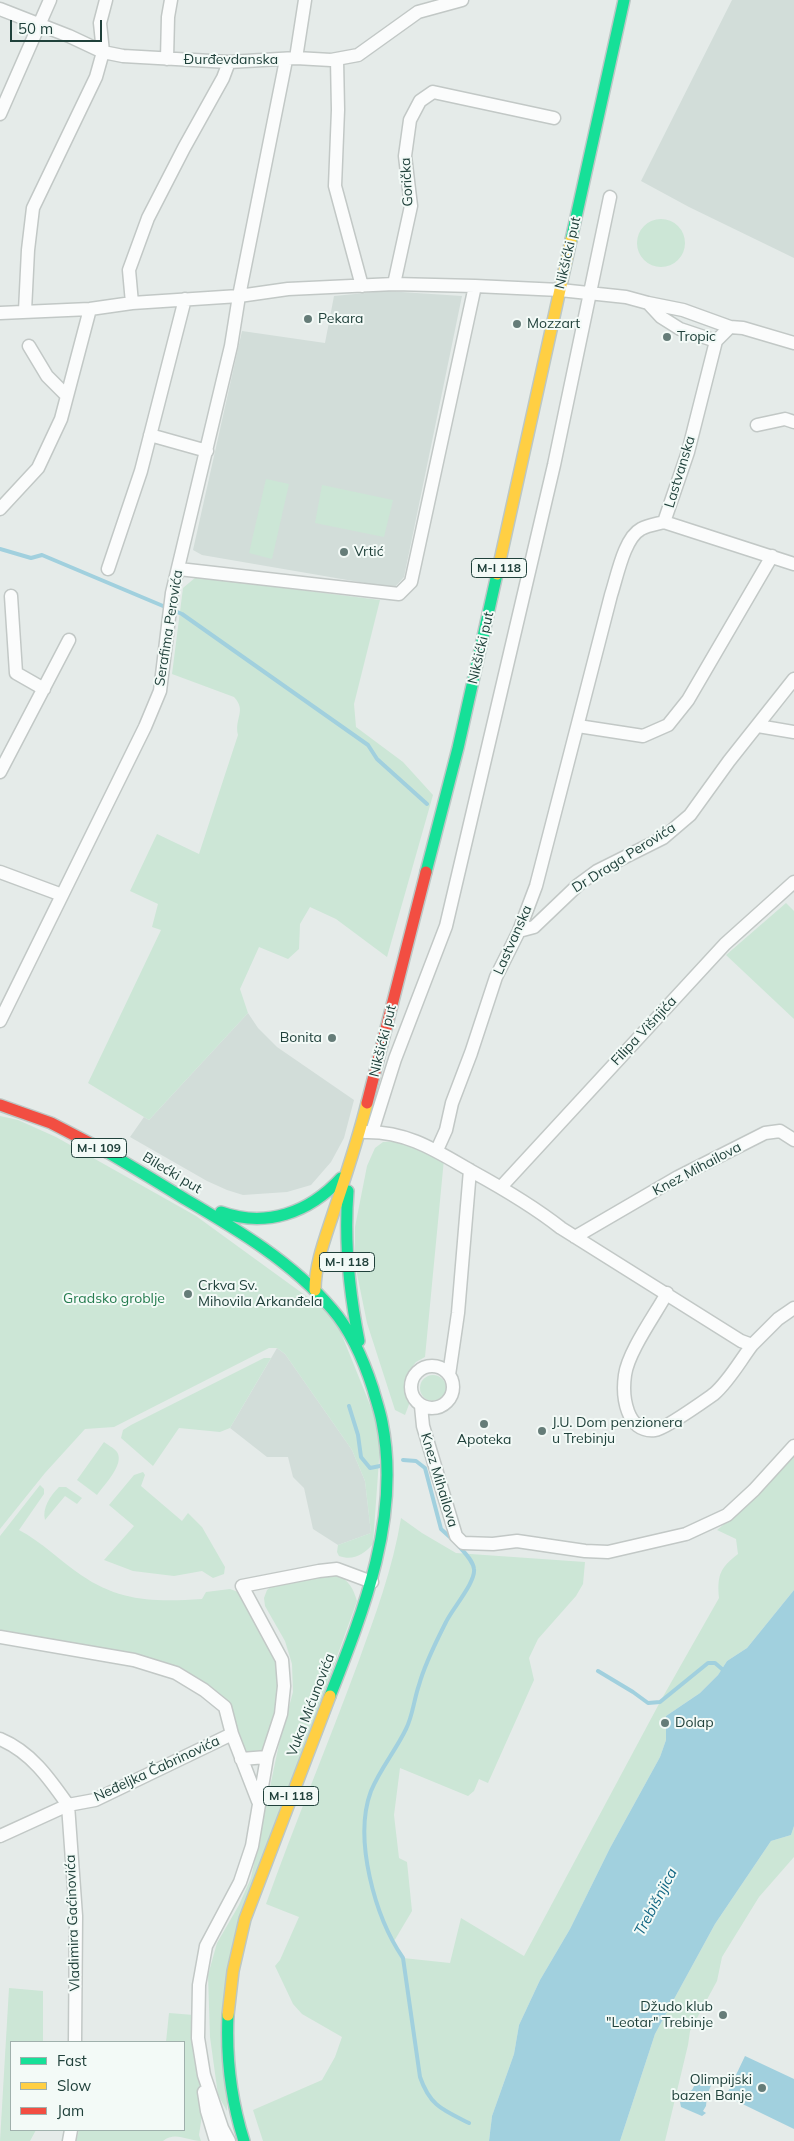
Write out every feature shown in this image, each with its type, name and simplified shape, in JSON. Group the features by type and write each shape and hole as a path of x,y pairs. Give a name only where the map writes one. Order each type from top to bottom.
{"main road":[{"name":"Nikšićki put","path":"314,1290 315,1276 329,1226 350,1164 366,1132 458,748 624,0"},
{"name":"Bilećki put","path":"0,1105 34,1116 73,1134 192,1203 265,1247 314,1290"},
{"path":"192,1203 238,1218 272,1218 308,1206 324,1196 350,1164"},
{"name":"M-I 118","path":"350,1164 345,1247 352,1306 362,1358"},
{"name":"Vuka Mićunovića","path":"244,2141 233,2104 230,2075 230,1998 235,1955 245,1919 372,1582 387,1494 387,1441 379,1405 362,1358 336,1313 314,1290"}],"street":[{"path":"0,114 50,0"},
{"path":"25,311 28,250 33,208 96,77 103,52 100,23 106,0"},
{"name":"Đurđevdanska","path":"167,59 168,17 171,0"},
{"name":"Đurđevdanska","path":"291,59 304,0"},
{"name":"Đurđevdanska","path":"0,9 103,52 123,56 229,62 337,59 358,55 403,20 418,12 462,0"},
{"path":"239,296 291,59"},
{"path":"337,59 338,110 335,186 362,286"},
{"path":"132,302 130,270 145,226 184,148 223,78 229,62"},
{"name":"Gorička","path":"394,284 410,206 405,156 410,120 420,101 433,92 554,118"},
{"name":"Nikšićki put","path":"366,1132 446,926 551,475 610,197"},
{"path":"0,313 90,310 132,302 239,296 288,289 394,284 475,286 560,290 626,297 683,310 730,327 794,342"},
{"path":"179,569 399,594 411,582 475,286"},
{"name":"Serafima Perovića","path":"0,1021 145,727 160,690 170,608 232,346 239,296"},
{"path":"108,568 141,471 186,299"},
{"path":"648,303 662,317 680,328 716,341 730,327"},
{"path":"0,509 38,468 61,419 90,310"},
{"name":"Lastvanska","path":"437,1150 446,1130 452,1102 471,1053 496,977 519,931 536,886 568,756 578,726 611,595 626,548 632,537 641,529 664,522 688,452 716,341"},
{"path":"29,346 46,376 67,396"},
{"path":"757,425 786,419 794,422"},
{"path":"150,435 207,451"},
{"path":"664,522 794,564"},
{"path":"578,726 643,736 668,726 688,700 739,616 772,556"},
{"path":"11,596 16,673 44,689"},
{"path":"0,772 69,640"},
{"name":"Dr Draga Perovića","path":"519,931 534,927 578,884 598,871 663,838 690,815 729,761 794,679"},
{"path":"758,726 794,732"},
{"path":"0,872 62,896"},
{"name":"Filipa Višnjića","path":"501,1187 725,944 794,882"},
{"name":"Knez Mihailova","path":"575,1237 678,1177 765,1133 780,1131 794,1140"},
{"path":"366,1132 404,1138 437,1150 501,1187 575,1237 667,1293 741,1342 752,1346"},
{"path":"449,1375 458,1313 470,1170"},
{"path":"667,1293 632,1356 625,1374 624,1398 628,1414 634,1423 644,1428 656,1430 666,1426 714,1394 752,1346 778,1319 794,1308"},
{"path":"432,1366 445,1370 454,1388 448,1402 435,1408 421,1406 412,1394 412,1381 415,1375 419,1370 432,1366"},
{"name":"Knez Mihailova","path":"421,1406 423,1426 456,1536 463,1543 493,1544 517,1541 585,1552 608,1552 686,1534 727,1515 754,1490 794,1446"},
{"path":"216,2141 206,2111 204,2095 204,2075 198,2038 199,1985 206,1946 240,1882 252,1846 258,1801 267,1757 281,1714 284,1686 282,1660 242,1586 319,1571 337,1570 372,1582"},
{"path":"0,1638 134,1660 176,1673 204,1690 225,1707 232,1734 258,1801"},
{"name":"Neđeljka Čabrinovića","path":"0,1836 68,1805 95,1800 232,1734"},
{"path":"0,1739 28,1755 50,1778 68,1805"},
{"path":"241,1759 267,1757"},
{"name":"Vladimira Gaćinovića","path":"68,1805 76,1916 75,2041"},
{"path":"204,2075 222,2128 229,2141"}],"shaded area":[{"path":"732,0 794,0 794,258 689,207 641,181"},
{"path":"386,291 462,296 404,577 394,588 202,555 193,550 242,331 325,343 334,296"},
{"path":"248,1013 258,1028 277,1047 354,1100 344,1138 331,1162 311,1185 287,1192 243,1195 227,1190 207,1181 130,1137 144,1117 149,1120"},
{"path":"277,1348 285,1354 352,1450 365,1481 371,1533 338,1545 313,1529 304,1488 293,1477 288,1457 267,1457 230,1428"}],"green space":[{"path":"661,219 670,221 678,226 683,234 685,243 683,252 678,260 670,265 661,267 652,265 644,260 639,252 637,243 639,234 644,226 652,221"},
{"path":"266,479 289,484 272,559 249,553"},
{"path":"322,485 393,500 384,537 315,523"},
{"path":"196,577 380,600 354,704 356,727 403,762 433,795 387,957 336,919 310,907 300,924 299,949 288,959 259,947 240,989 248,1013 149,1120 88,1083 161,930 152,927 158,904 130,891 157,834 199,854 238,735 240,706 234,697 172,674 183,588"},
{"path":"786,903 794,911 794,1019 726,955"},
{"name":"Gradsko groblje","path":"0,1116 18,1120 56,1137 196,1216 324,1309 339,1328 381,1432 373,1544 365,1551 349,1558 339,1556 337,1552 338,1545 371,1533 365,1481 352,1450 285,1354 277,1348 269,1348 114,1427 85,1429 45,1473 0,1529"},
{"path":"398,1141 444,1159 425,1357 416,1362 409,1371 408,1385 411,1399 405,1415 395,1410 367,1323 355,1264 355,1227 367,1166 375,1148 383,1142"},
{"path":"264,1358 271,1358 230,1428 220,1432 179,1428 153,1466 121,1438 123,1430 131,1425"},
{"path":"433,1375 442,1379 446,1388 442,1397 433,1401 424,1397 420,1388 424,1379"},
{"path":"104,1442 117,1452 119,1457 113,1474 97,1495 77,1480"},
{"path":"794,1452 794,1590 747,1648 727,1661 718,1675 700,1693 666,1716 666,1740 660,1757 610,1848 570,1929 540,1980 519,2025 514,2054 492,2116 489,2141 263,2141 253,2110 322,2080 335,2057 342,2037 302,2014 293,2004 275,1966 280,1960 299,1917 266,1904 371,1628 398,1537 401,1518 456,1553 585,1562 583,1584 576,1596 538,1639 529,1658 534,1680 488,1783 479,1779 474,1791 468,1796 400,1768 394,1815 399,1858 407,1862 412,1911 393,1943 403,1958 450,1963 461,1918 524,1956 660,1702 719,1598 719,1578 721,1573 727,1564 738,1554 736,1539 717,1530 746,1506"},
{"path":"143,1472 145,1475 141,1486 182,1521 188,1513 202,1527 225,1567 224,1574 213,1578 202,1571 174,1576 133,1571 104,1560 134,1526 109,1505 134,1475"},
{"path":"40,1485 44,1489 44,1494 19,1530 73,1570 96,1584 124,1595 154,1600 202,1599 206,1592 230,1589 241,1593 278,1661 278,1712 264,1754 243,1754 229,1705 177,1671 0,1634 0,1536"},
{"path":"59,1487 66,1487 82,1498 77,1504 65,1496 45,1520 44,1516 48,1502"},
{"path":"337,1574 350,1585 357,1601 231,1951 227,2111 218,2095 210,2037 208,1975 217,1943 239,1905 251,1878 279,1744 293,1692 292,1664 285,1641 265,1606 264,1598 267,1590 273,1585"},
{"path":"794,1826 794,1857 759,1897 722,1957 717,1981 690,2031 665,2141 620,2141 655,2034 715,1924 771,1841 791,1835"},
{"path":"9,1988 43,1991 43,2041 10,2041 10,2131 35,2131 30,2141 0,2141"},
{"path":"169,2013 194,2015 196,2060 204,2102 199,2135 201,2141 172,2137 163,2141 76,2141 79,2131 185,2131 185,2041 166,2041"}],"water":[{"name":"Trebišnjica","path":"794,1590 794,1826 791,1835 771,1841 715,1924 655,2034 620,2141 489,2141 492,2116 514,2054 519,2025 540,1980 570,1929 610,1848 660,1757 666,1740 666,1716 700,1693 718,1675 727,1661 747,1648"},
{"name":"Olimpijski bazen Banje","path":"745,2056 794,2079 794,2129 726,2096"},
{"path":"700,2075 713,2081 703,2111 706,2113 702,2116 681,2107 680,2102 683,2102 685,2094 692,2090"}],"waterway":[{"path":"0,549 31,558 42,555 182,614 368,745 377,759 427,804"},
{"path":"349,1406 358,1435 361,1457 370,1468 380,1466"},
{"path":"403,1460 416,1461 425,1468 441,1529 452,1539"},
{"path":"457,1544 472,1562 474,1574 468,1588 446,1622 431,1653 421,1677 406,1729 371,1791 366,1810 364,1832 370,1877 376,1900 393,1941 403,1958 420,2077 428,2095 438,2106 469,2123"},
{"path":"598,1671 648,1703 660,1702 708,1663 715,1663 722,1669"}],"traffic: fast":[{"path":"571,240 624,0"},
{"path":"426,872 458,748 497,574"},
{"path":"107,1152 225,1223 263,1248 300,1276 332,1309 346,1327 361,1357 373,1389 382,1422 387,1457 387,1492 376,1562 355,1630 330,1696"},
{"path":"221,1212 238,1217 254,1218 270,1218 286,1214 315,1200 341,1178"},
{"path":"348,1191 348,1266 352,1304 359,1341"},
{"path":"228,2015 230,2079 244,2141"}],"traffic: slow":[{"path":"497,574 571,240"},
{"path":"315,1290 315,1280 322,1250 367,1103"},
{"path":"228,2015 233,1971 245,1919 330,1696"}],"traffic: jam":[{"path":"367,1103 426,872"},
{"path":"0,1105 51,1123 107,1152"}],"place":[{"name":"Pekara","path":"308,319"},
{"name":"Mozzart","path":"517,324"},
{"name":"Tropic","path":"667,337"},
{"name":"Vrtić","path":"344,552"},
{"name":"Bonita","path":"332,1038"},
{"name":"Crkva Sv. Mihovila Arkanđela","path":"188,1294"},
{"name":"Apoteka","path":"484,1424"},
{"name":"J.U. Dom penzionera u Trebinju","path":"542,1431"},
{"name":"Dolap","path":"665,1723"},
{"name":"Džudo klub \"Leotar\" Trebinje","path":"723,2015"},
{"name":"Olimpijski bazen Banje","path":"762,2088"}]}
